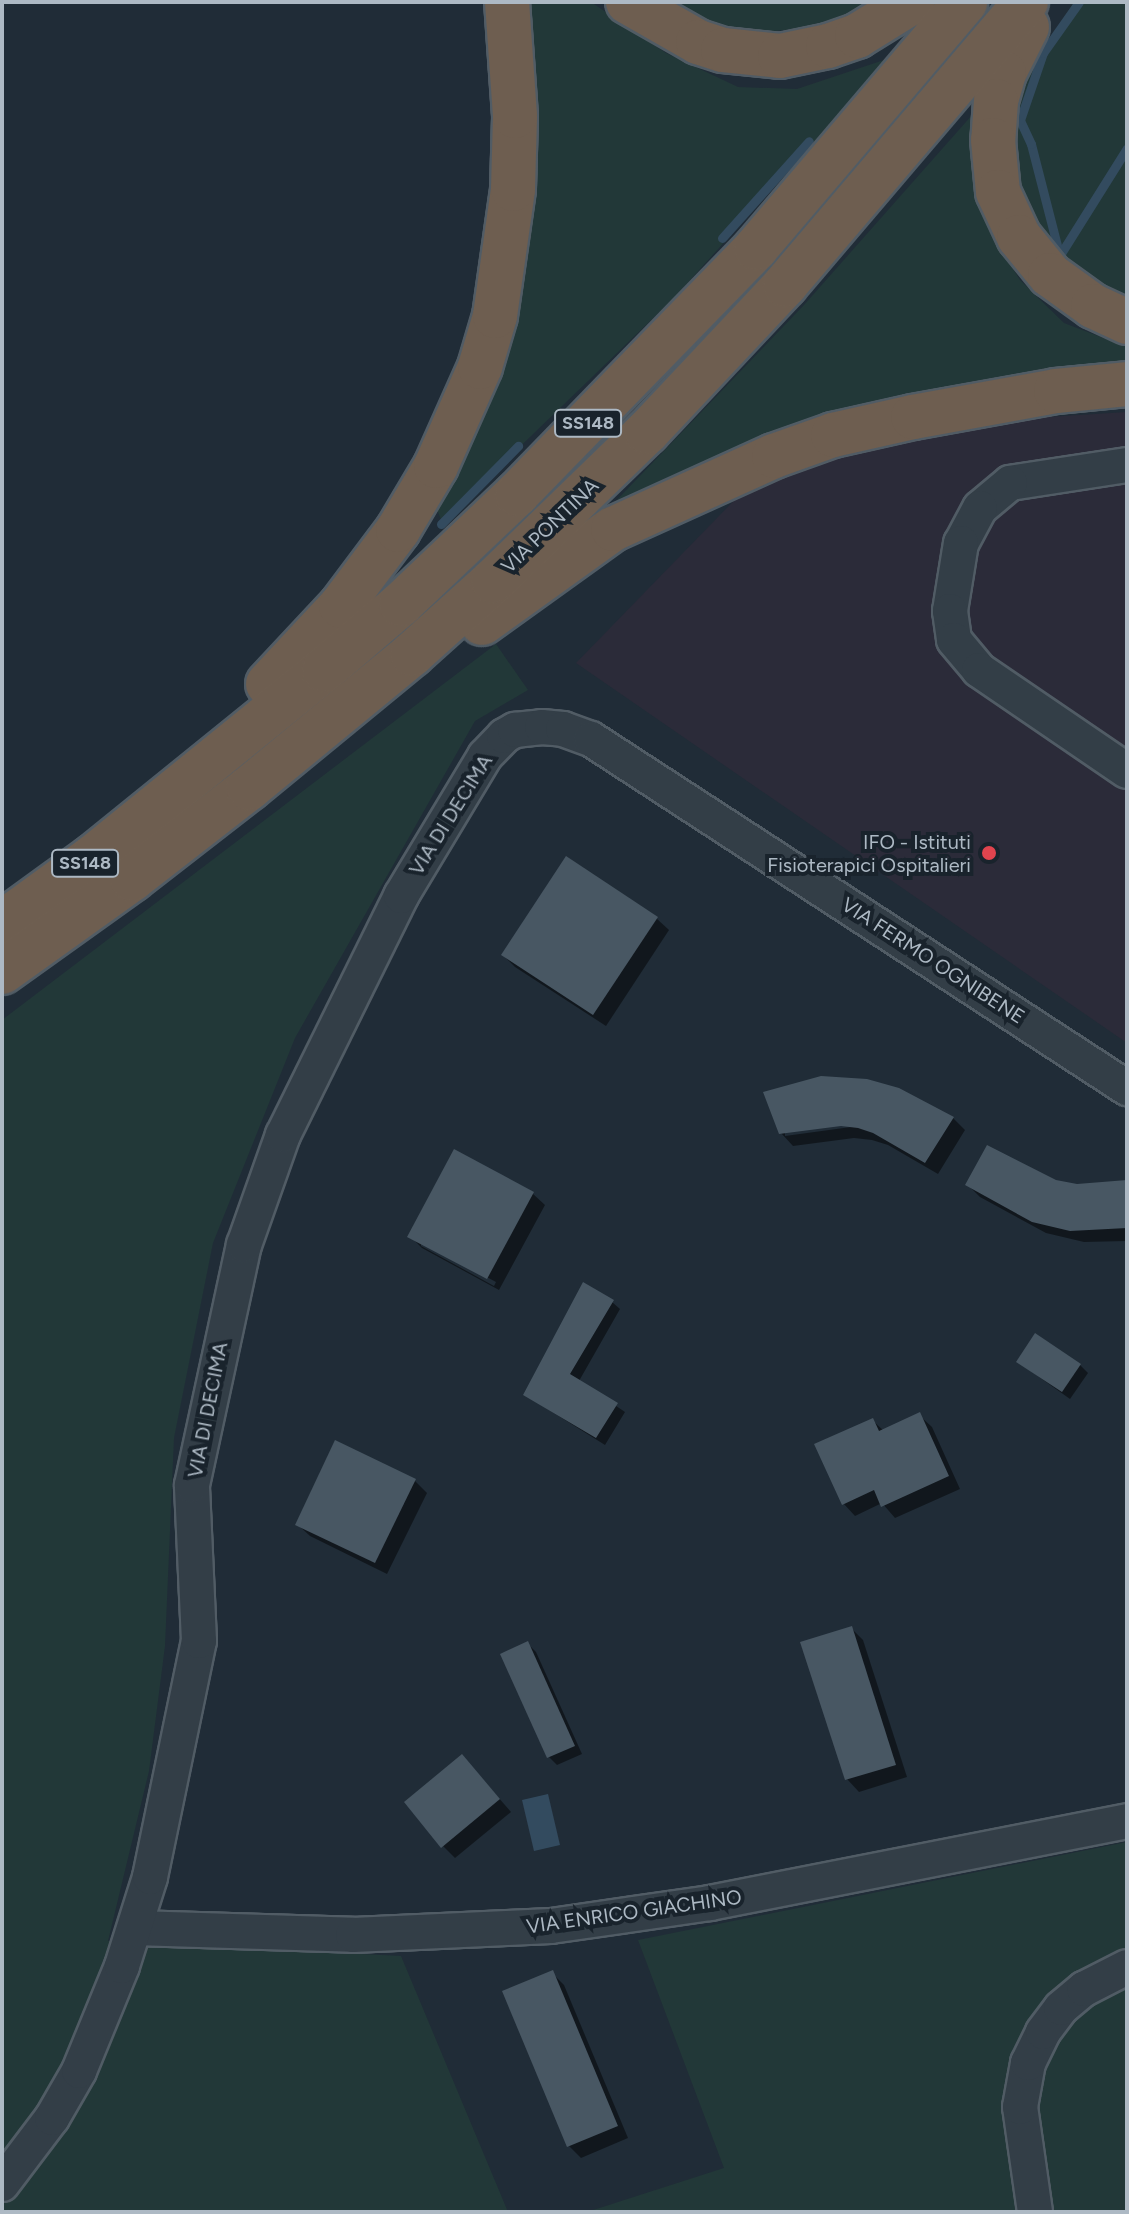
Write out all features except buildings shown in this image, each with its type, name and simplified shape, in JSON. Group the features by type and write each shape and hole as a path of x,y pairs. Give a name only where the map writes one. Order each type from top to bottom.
{"highway":[{"path":"165,799 220,730 306,646 361,582 398,530 449,440 480,367 505,258 513,189 515,116 507,2"},
{"path":"628,2 698,42 723,50 780,56 857,36 912,2"},
{"name":"SS148","path":"2,923 165,799 401,604 608,403 756,248 965,2"},
{"name":"VIA PONTINA","path":"2,972 183,840 330,722 481,592 647,432 785,285 1026,2"},
{"path":"1043,2 1013,52 996,101 993,140 998,192 1019,237 1050,275 1077,296 1127,322"},
{"path":"330,722 395,688 613,529 714,481 833,435 1056,391 1127,384"}],"street":[{"path":"1127,465 1010,483 980,508 961,543 950,611 954,640 979,670 1127,771"},
{"name":"VIA FERMO OGNIBENE","path":"528,728 563,729 591,739 1127,1088"},
{"name":"VIA DI DECIMA","path":"2,2184 59,2106 79,2071 135,1928 150,1877 199,1641 192,1485 244,1245 283,1135 401,896 485,756 504,736 528,728"},
{"name":"VIA ENRICO GIACHINO","path":"135,1928 353,1935 551,1926 710,1903 1127,1821"},
{"path":"1035,2212 1020,2107 1028,2063 1043,2032 1061,2008 1084,1989 1127,1967"}],"shaded area":[{"name":"IFO - Istituti Fisioterapici Ospitalieri","path":"1127,412 1127,1043 576,663 754,480 889,441 999,420"},
{"path":"548,1794 560,1845 534,1851 522,1800"}],"green space":[{"path":"517,2 591,2 666,53 738,87 797,89 890,58 674,298 442,522 434,502 486,392"},
{"path":"668,2 867,2 843,19 809,28 737,34"},
{"path":"1074,2 1127,2 1127,310 1054,266 1008,169 1011,128 1025,78"},
{"path":"988,97 978,187 991,234 1020,280 1064,323 1127,347 1127,369 586,532 804,305"},
{"path":"496,644 528,690 475,721 295,1038 213,1243 174,1438 165,1646 149,1771 108,1941 401,1956 508,2212 2,2212 2,1020"},
{"path":"1127,1842 1127,2212 587,2212 724,2168 638,1940"}],"waterway":[{"path":"1059,253 1031,144 1020,120 1043,53 1079,2"},
{"path":"722,238 809,141"},
{"path":"1060,255 1127,148"},
{"path":"441,524 518,446"}],"place":[{"name":"IFO - Istituti Fisioterapici Ospitalieri","path":"989,853"}]}
